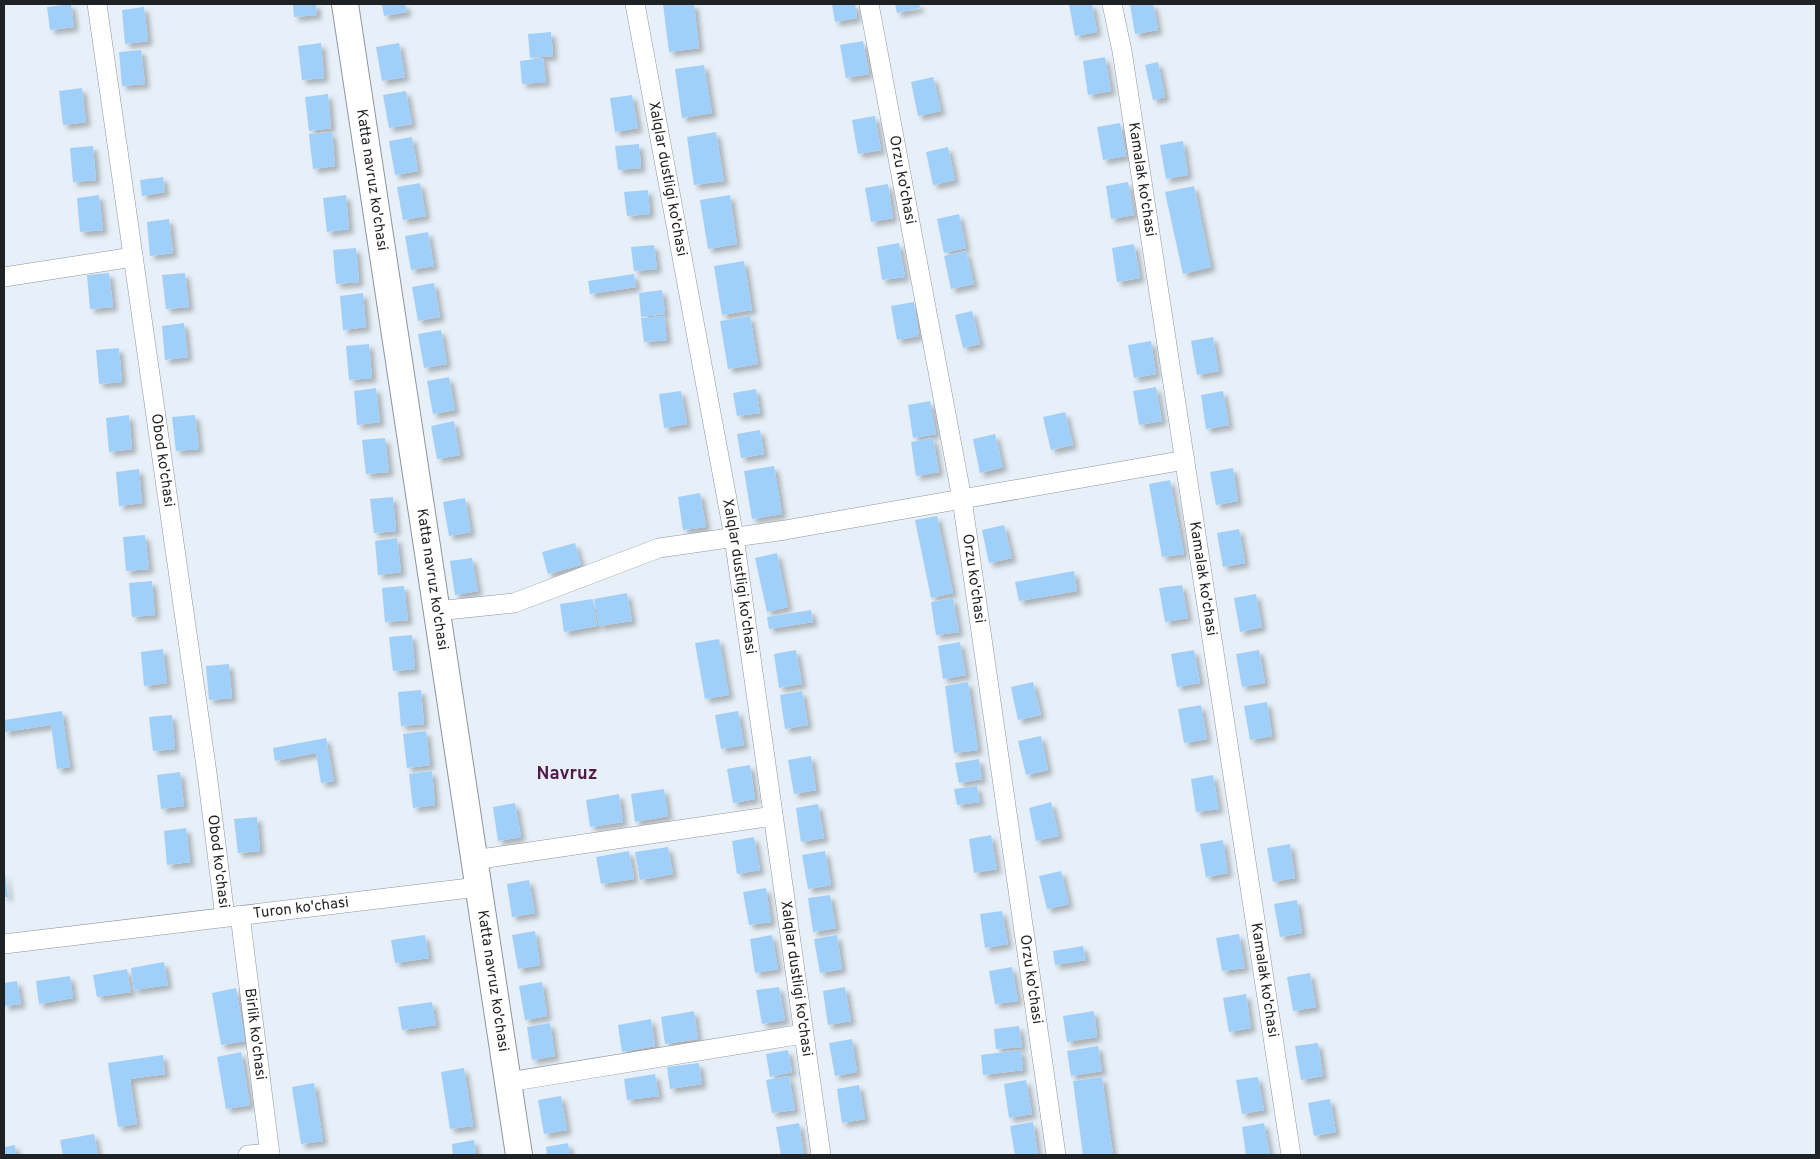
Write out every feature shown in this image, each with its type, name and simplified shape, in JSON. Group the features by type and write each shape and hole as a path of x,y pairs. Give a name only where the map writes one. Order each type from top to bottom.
{"street":[{"name":"Obod ko'chasi","path":"97,4 207,773 233,916"},
{"name":"Katta navruz ko'chasi","path":"345,4 519,1155"},
{"name":"Xalqlar dustligi ko'chasi","path":"635,4 734,537 821,1155"},
{"name":"Orzu ko'chasi","path":"869,4 962,499 1056,1155"},
{"name":"Kamalak ko'chasi","path":"1112,4 1122,51 1292,1155"},
{"path":"4,276 133,257"},
{"path":"437,611 514,602 659,548 962,499 1185,460"},
{"path":"474,860 773,816"},
{"name":"Turon ko'chasi","path":"4,944 478,886"},
{"name":"Birlik ko'chasi","path":"233,916 270,1154 248,1155"},
{"path":"508,1082 803,1034"}],"building":[{"path":"71,4 74,27 50,30 47,7"},
{"path":"293,4 316,4 317,15 294,17"},
{"path":"382,4 405,4 407,12 384,16"},
{"path":"663,4 694,4 699,48 669,52"},
{"path":"832,4 855,4 857,18 835,22"},
{"path":"895,4 919,4 920,8 897,13"},
{"path":"1069,4 1092,4 1097,32 1075,36"},
{"path":"1130,4 1153,4 1158,30 1135,34"},
{"path":"144,7 148,41 125,44 122,10"},
{"path":"551,32 553,56 530,58 528,34"},
{"path":"863,41 869,74 846,78 840,45"},
{"path":"321,43 324,78 302,80 298,46"},
{"path":"399,43 405,77 382,81 376,47"},
{"path":"141,50 145,84 122,86 119,52"},
{"path":"1105,57 1111,91 1088,95 1083,61"},
{"path":"543,58 546,82 522,84 520,61"},
{"path":"1158,62 1165,97 1153,100 1145,65"},
{"path":"704,65 712,113 682,118 675,69"},
{"path":"933,77 941,111 918,116 911,82"},
{"path":"82,88 86,122 63,125 59,91"},
{"path":"406,91 412,124 389,128 383,95"},
{"path":"328,94 331,128 309,131 305,97"},
{"path":"632,95 638,128 615,132 610,98"},
{"path":"875,116 881,150 858,154 852,120"},
{"path":"1120,123 1126,156 1103,160 1097,127"},
{"path":"332,132 335,166 313,169 309,134"},
{"path":"716,132 724,181 694,185 687,137"},
{"path":"412,137 418,171 395,175 389,141"},
{"path":"1183,141 1188,175 1166,179 1160,145"},
{"path":"639,144 641,168 618,170 615,146"},
{"path":"93,146 96,180 73,182 70,148"},
{"path":"948,147 955,180 933,185 926,152"},
{"path":"163,177 165,192 142,196 140,180"},
{"path":"1128,182 1134,215 1111,219 1106,186"},
{"path":"420,183 426,216 403,220 397,187"},
{"path":"888,184 893,218 871,222 865,188"},
{"path":"1194,186 1211,267 1183,274 1165,192"},
{"path":"648,190 650,214 627,216 624,192"},
{"path":"99,195 103,230 80,232 77,198"},
{"path":"346,195 349,229 327,232 323,198"},
{"path":"730,195 737,244 708,249 700,200"},
{"path":"959,214 966,248 944,253 937,219"},
{"path":"169,219 173,253 150,256 147,222"},
{"path":"428,232 434,266 411,270 405,236"},
{"path":"899,243 905,277 882,280 877,247"},
{"path":"1134,244 1140,278 1117,282 1112,248"},
{"path":"654,245 657,269 634,271 631,247"},
{"path":"356,248 359,282 336,284 333,250"},
{"path":"966,251 974,284 951,289 944,256"},
{"path":"744,261 752,310 722,315 714,266"},
{"path":"109,273 113,307 90,309 87,275"},
{"path":"185,273 189,307 166,309 162,275"},
{"path":"634,274 636,287 590,294 588,281"},
{"path":"434,283 440,317 418,321 412,287"},
{"path":"662,290 665,314 641,317 639,293"},
{"path":"363,293 366,327 343,330 340,296"},
{"path":"914,302 919,336 897,340 891,306"},
{"path":"972,311 980,344 963,348 955,315"},
{"path":"664,316 667,340 644,342 641,318"},
{"path":"750,316 758,364 728,369 720,321"},
{"path":"184,323 188,357 165,360 162,326"},
{"path":"441,330 447,364 424,368 418,334"},
{"path":"1213,337 1219,371 1197,375 1191,341"},
{"path":"1151,341 1156,374 1134,378 1128,345"},
{"path":"369,344 372,378 349,380 346,346"},
{"path":"119,348 122,382 99,384 96,350"},
{"path":"449,377 455,410 433,414 427,381"},
{"path":"1156,387 1162,421 1139,425 1133,391"},
{"path":"376,388 380,422 357,425 354,391"},
{"path":"756,389 760,413 737,416 733,393"},
{"path":"681,391 687,424 664,428 659,394"},
{"path":"1223,391 1229,425 1206,429 1201,395"},
{"path":"930,401 936,434 913,438 908,405"},
{"path":"1065,412 1073,445 1051,450 1043,417"},
{"path":"129,415 132,449 109,452 106,418"},
{"path":"195,415 199,449 176,451 172,417"},
{"path":"454,421 460,455 437,459 431,426"},
{"path":"760,430 764,454 741,458 737,434"},
{"path":"995,434 1003,467 980,473 973,439"},
{"path":"385,438 389,472 366,474 362,440"},
{"path":"933,438 939,472 916,476 911,442"},
{"path":"774,466 782,514 752,519 744,471"},
{"path":"1233,468 1238,501 1216,505 1210,472"},
{"path":"139,469 142,503 119,506 116,472"},
{"path":"1170,480 1184,554 1162,557 1149,484"},
{"path":"700,493 706,527 683,530 678,497"},
{"path":"393,497 396,531 374,533 370,499"},
{"path":"465,498 471,532 449,536 443,502"},
{"path":"937,516 953,593 931,598 915,520"},
{"path":"1004,525 1012,558 989,563 982,530"},
{"path":"1239,529 1245,563 1223,567 1217,533"},
{"path":"145,535 149,569 126,571 123,537"},
{"path":"397,538 401,572 378,575 375,541"},
{"path":"575,543 581,565 548,574 542,552"},
{"path":"777,553 788,607 767,612 755,558"},
{"path":"472,558 478,591 455,595 450,561"},
{"path":"1074,571 1077,591 1019,601 1015,582"},
{"path":"152,581 155,615 132,617 129,583"},
{"path":"1182,585 1188,618 1165,622 1159,588"},
{"path":"404,586 408,620 385,622 382,588"},
{"path":"627,593 632,621 599,626 594,599"},
{"path":"1256,594 1262,627 1240,632 1234,598"},
{"path":"953,598 959,632 936,635 931,602"},
{"path":"593,599 597,626 564,632 560,604"},
{"path":"811,610 813,622 769,629 767,617"},
{"path":"412,635 415,669 393,671 389,637"},
{"path":"719,639 729,695 705,699 695,643"},
{"path":"960,642 966,675 943,679 938,646"},
{"path":"163,649 167,683 144,686 141,652"},
{"path":"796,650 802,684 779,688 774,654"},
{"path":"1194,650 1200,683 1177,687 1171,654"},
{"path":"1259,650 1265,683 1242,687 1236,654"},
{"path":"229,664 232,698 209,700 206,666"},
{"path":"968,682 978,750 954,753 945,686"},
{"path":"1033,682 1041,715 1018,720 1011,687"},
{"path":"421,690 424,724 401,726 398,692"},
{"path":"802,691 808,725 785,729 780,695"},
{"path":"1267,702 1272,736 1250,740 1244,706"},
{"path":"1201,705 1207,739 1184,743 1178,709"},
{"path":"62,711 70,767 57,769 51,725 4,732 4,720"},
{"path":"738,711 744,745 721,749 715,715"},
{"path":"172,715 175,749 153,751 149,717"},
{"path":"426,731 430,765 407,768 403,734"},
{"path":"1041,736 1048,770 1026,775 1018,741"},
{"path":"326,738 334,781 321,783 316,753 275,761 273,748"},
{"path":"811,756 816,790 794,794 788,760"},
{"path":"979,759 982,779 959,783 955,763"},
{"path":"750,765 755,799 733,803 727,769"},
{"path":"432,771 435,805 413,808 409,774"},
{"path":"180,772 184,806 161,809 157,775"},
{"path":"1213,775 1219,809 1196,812 1191,779"},
{"path":"977,786 980,802 957,805 954,789"},
{"path":"664,789 668,816 635,822 631,794"},
{"path":"619,794 623,822 590,827 586,800"},
{"path":"1051,802 1059,836 1036,841 1029,808"},
{"path":"515,803 521,837 498,841 493,807"},
{"path":"818,804 824,838 801,842 796,808"},
{"path":"257,817 260,851 238,853 234,819"},
{"path":"186,828 190,862 167,865 164,831"},
{"path":"991,835 997,869 974,873 969,839"},
{"path":"754,837 760,870 737,874 732,841"},
{"path":"1223,840 1228,873 1206,877 1200,844"},
{"path":"1290,844 1295,878 1273,882 1267,848"},
{"path":"668,847 673,874 640,880 635,852"},
{"path":"629,851 634,879 601,884 596,857"},
{"path":"825,851 831,885 808,889 802,855"},
{"path":"1061,871 1069,904 1047,909 1039,876"},
{"path":"5,873 8,897 4,897"},
{"path":"529,880 535,913 512,917 507,884"},
{"path":"766,888 771,922 749,925 743,892"},
{"path":"830,895 836,928 813,932 808,898"},
{"path":"1297,900 1302,933 1280,937 1274,904"},
{"path":"1002,911 1008,944 985,948 980,914"},
{"path":"535,931 540,965 518,969 512,935"},
{"path":"1239,934 1245,968 1222,971 1216,938"},
{"path":"425,935 429,958 395,963 391,940"},
{"path":"772,935 778,969 755,973 750,939"},
{"path":"837,935 842,969 820,973 814,939"},
{"path":"1083,946 1086,960 1055,965 1053,951"},
{"path":"164,962 168,985 134,990 131,968"},
{"path":"1012,967 1018,1001 995,1004 989,971"},
{"path":"127,969 131,992 97,997 93,975"},
{"path":"1310,973 1316,1007 1293,1011 1287,977"},
{"path":"70,976 73,998 39,1004 36,981"},
{"path":"17,981 21,1004 4,1006 4,983"},
{"path":"542,982 547,1016 525,1020 519,986"},
{"path":"779,987 785,1020 762,1024 756,990"},
{"path":"845,987 851,1021 828,1025 823,991"},
{"path":"236,988 245,1041 221,1045 212,993"},
{"path":"1246,994 1251,1028 1229,1032 1223,998"},
{"path":"432,1002 436,1025 402,1030 398,1007"},
{"path":"694,1011 698,1039 665,1044 661,1017"},
{"path":"1094,1011 1097,1037 1067,1042 1063,1016"},
{"path":"651,1019 655,1046 622,1052 618,1025"},
{"path":"550,1023 555,1056 532,1060 527,1027"},
{"path":"1019,1026 1022,1047 996,1049 994,1029"},
{"path":"852,1039 857,1072 835,1076 829,1043"},
{"path":"1318,1043 1323,1076 1301,1080 1295,1046"},
{"path":"1098,1046 1102,1071 1071,1076 1067,1051"},
{"path":"788,1050 792,1072 770,1077 766,1054"},
{"path":"1021,1050 1023,1070 983,1075 981,1055"},
{"path":"241,1052 250,1105 226,1109 217,1057"},
{"path":"163,1055 165,1074 130,1079 137,1124 118,1127 108,1063"},
{"path":"699,1063 702,1084 670,1089 667,1067"},
{"path":"464,1068 473,1126 450,1129 441,1072"},
{"path":"655,1074 659,1096 627,1100 624,1079"},
{"path":"789,1076 795,1110 772,1113 766,1080"},
{"path":"1102,1077 1113,1155 1083,1155 1073,1081"},
{"path":"1258,1077 1264,1110 1242,1114 1236,1080"},
{"path":"1026,1080 1032,1114 1009,1118 1004,1084"},
{"path":"314,1083 323,1141 301,1144 292,1087"},
{"path":"859,1085 865,1119 842,1123 837,1089"},
{"path":"561,1096 567,1130 544,1134 538,1100"},
{"path":"1330,1099 1336,1132 1314,1136 1308,1103"},
{"path":"1033,1122 1038,1155 1015,1155 1010,1126"},
{"path":"799,1123 804,1155 781,1155 776,1127"},
{"path":"1264,1123 1270,1155 1246,1155 1242,1127"},
{"path":"94,1134 98,1155 63,1155 60,1140"},
{"path":"474,1140 476,1155 453,1155 452,1144"},
{"path":"568,1143 570,1155 547,1155 546,1147"},
{"path":"15,1145 16,1155 4,1155 4,1147"}],"district":[{"name":"Navruz","path":"567,774"}]}
